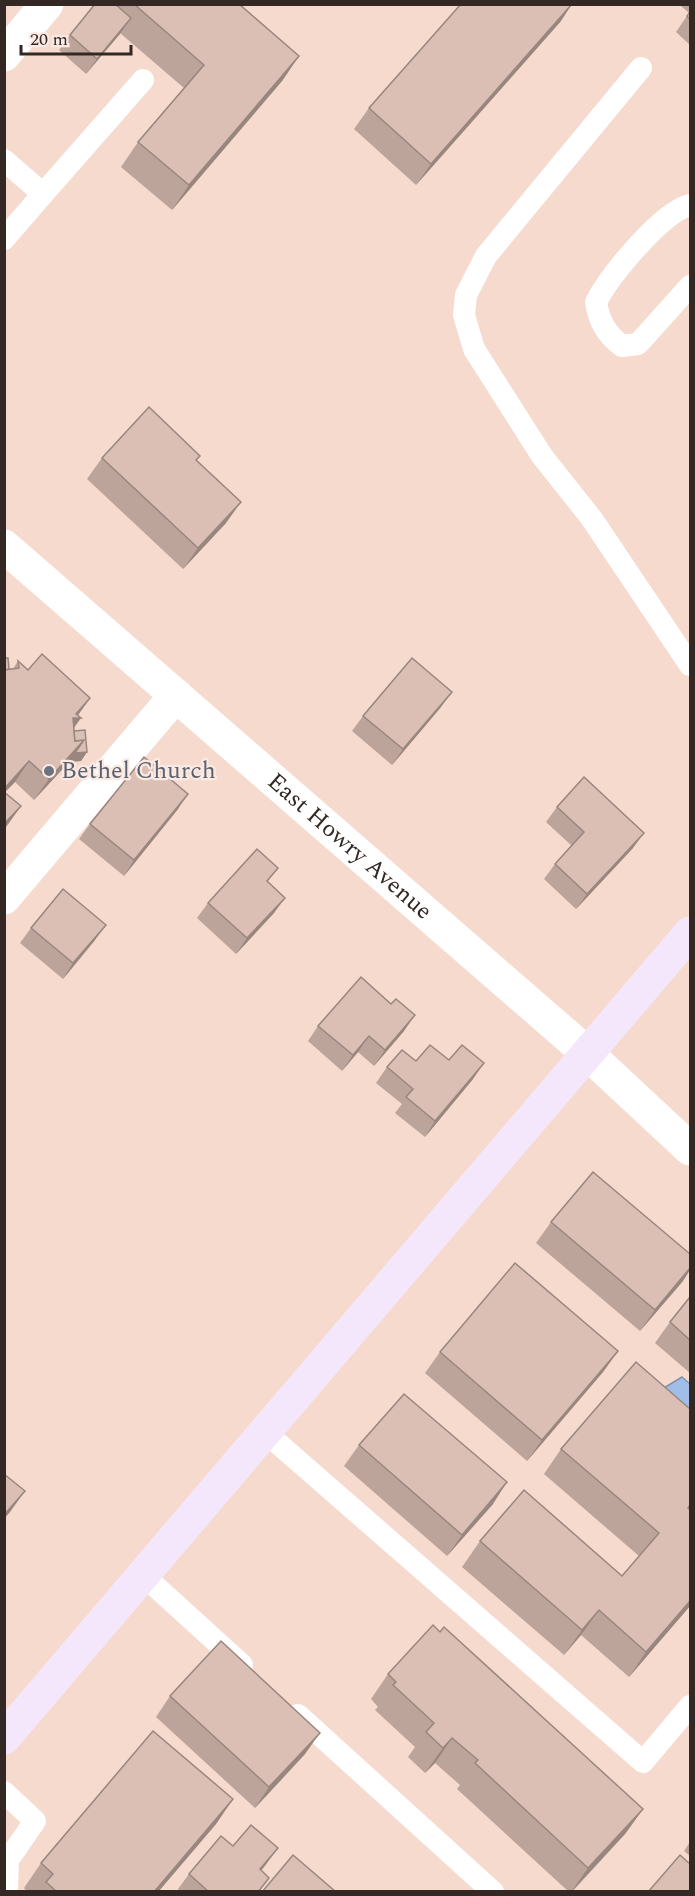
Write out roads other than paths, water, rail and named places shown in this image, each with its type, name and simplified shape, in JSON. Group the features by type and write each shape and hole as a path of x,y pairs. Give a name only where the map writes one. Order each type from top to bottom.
{"main road":[{"path":"4,1738 690,933"}],"street":[{"path":"4,55 47,4"},
{"name":"East Howry Avenue","path":"4,546 587,1053 690,1149"},
{"path":"4,898 176,695"}],"lane":[{"path":"640,69 486,256 466,295 464,315 474,349 542,456 592,519 690,665"},
{"path":"4,239 142,80"},
{"path":"4,160 43,194"},
{"path":"690,205 680,208 658,225 604,287 596,302 603,327 622,346 638,344 690,286"},
{"path":"265,1432 643,1762 690,1706"},
{"path":"143,1575 257,1678"},
{"path":"283,1702 493,1892"},
{"path":"4,1792 35,1821 8,1860 7,1892"}],"water":[{"path":"682,1377 690,1384 690,1431 662,1389"}],"place":[{"name":"Bethel Church","path":"49,771"}]}
